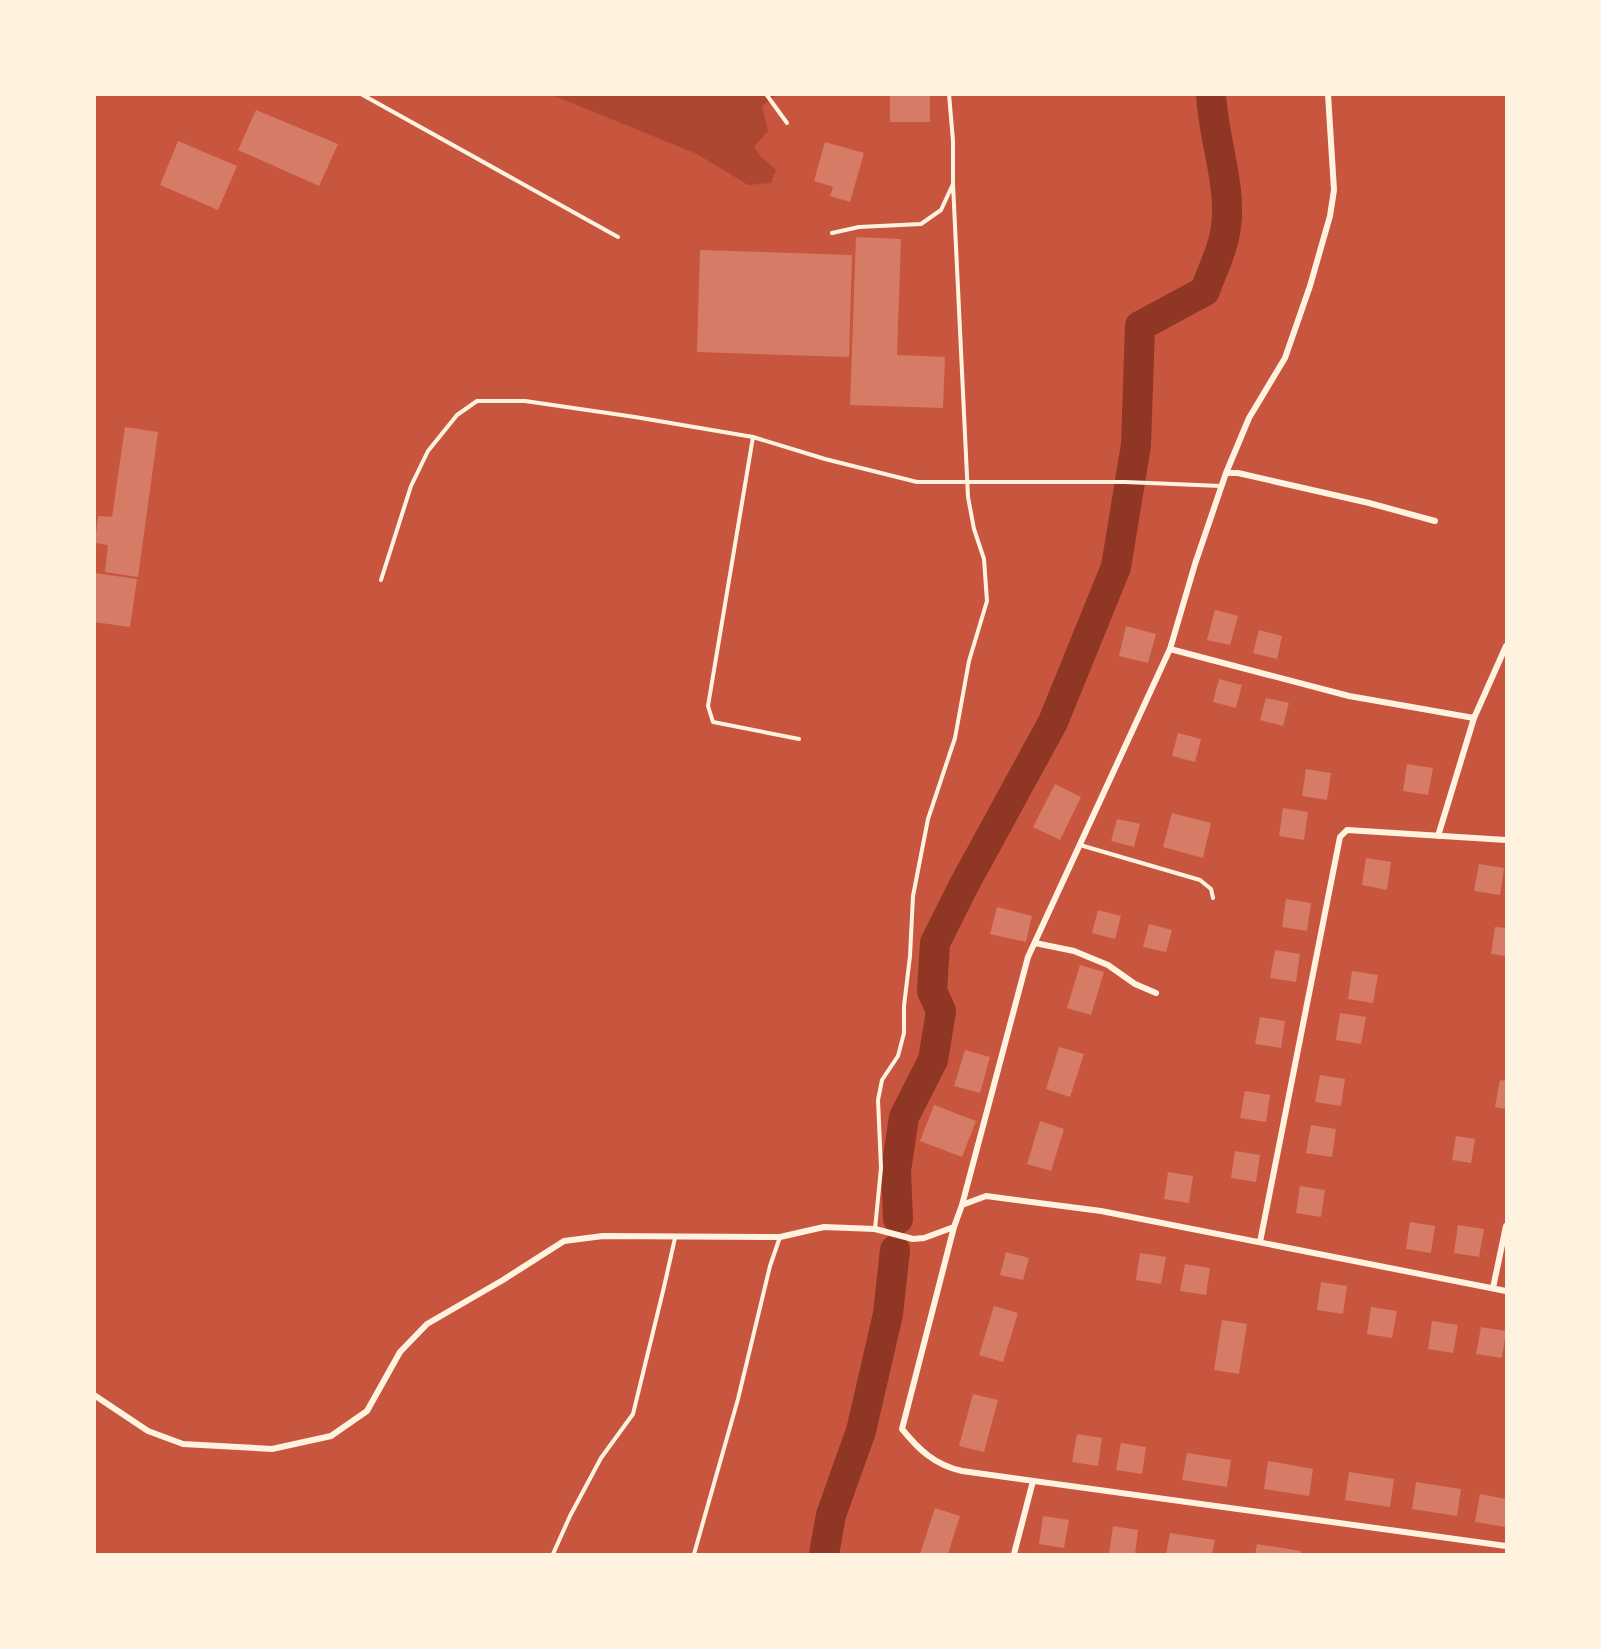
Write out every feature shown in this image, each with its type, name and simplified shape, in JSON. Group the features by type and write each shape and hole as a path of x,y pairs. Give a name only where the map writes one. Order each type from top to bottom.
{"street":[{"path":"1328,94 1334,190 1330,216 1310,286 1285,358 1249,418 1226,473 1195,564 1170,649 1028,957 962,1205 954,1227 902,1429 917,1448 934,1461 949,1468 1506,1546"},
{"path":"1226,473 1238,473 1435,520"},
{"path":"1438,836 1474,718 1506,646"},
{"path":"1170,649 1349,696 1474,718"},
{"path":"1260,1242 1340,837 1347,830 1506,840"},
{"path":"1035,944 1082,954 1108,965 1135,984 1156,993"},
{"path":"962,1205 986,1196 1101,1211 1506,1291"},
{"path":"1493,1288 1506,1226"},
{"path":"94,1395 148,1431 183,1444 272,1449 332,1436 367,1411 400,1352 428,1324 564,1241 603,1236 780,1238 824,1227 875,1229 913,1239 933,1236 954,1227"},
{"path":"1014,1554 1033,1481"}],"lane":[{"path":"361,94 618,237"},
{"path":"766,94 787,123"},
{"path":"875,1229 881,1168 878,1100 882,1080 898,1056 904,1033 913,896 928,819 955,738 969,661 987,601 984,559 974,529 966,483 953,141 949,94"},
{"path":"832,233 859,227 921,224 941,210 953,184"},
{"path":"381,580 411,486 428,451 457,415 477,401 525,400 753,437 825,459 917,482 1125,482 1222,486"},
{"path":"753,437 708,706 714,722 800,739"},
{"path":"1080,845 1200,880 1210,889 1213,898"},
{"path":"553,1554 601,1458 633,1414 675,1238"},
{"path":"694,1554 738,1399 771,1259 780,1238"}],"shaded area":[{"path":"552,95 777,95 762,106 768,131 754,147 761,157 776,170 771,183 748,185 697,154"}],"building":[{"path":"890,94 930,94 930,122 890,122"},
{"path":"256,110 338,144 319,186 238,150"},
{"path":"178,141 237,166 218,210 160,185"},
{"path":"825,142 864,153 850,202 830,196 833,187 814,181"},
{"path":"856,237 901,239 897,355 945,357 943,408 850,405"},
{"path":"700,250 852,255 849,357 697,352"},
{"path":"125,427 158,432 138,577 105,572 108,545 95,543 98,516 112,517"},
{"path":"94,573 137,579 130,627 94,622"},
{"path":"1215,610 1238,616 1230,645 1207,640"},
{"path":"1126,626 1156,634 1148,663 1119,656"},
{"path":"1259,630 1282,636 1277,659 1253,653"},
{"path":"1219,679 1242,685 1236,708 1213,702"},
{"path":"1266,698 1289,703 1283,726 1260,720"},
{"path":"1178,733 1201,739 1195,762 1172,756"},
{"path":"1407,764 1433,768 1428,795 1403,791"},
{"path":"1306,769 1331,773 1327,800 1302,796"},
{"path":"1055,784 1081,797 1060,840 1033,827"},
{"path":"1283,808 1308,812 1304,840 1279,836"},
{"path":"1172,813 1211,823 1203,858 1163,847"},
{"path":"1117,819 1140,824 1134,847 1111,841"},
{"path":"1366,858 1391,862 1387,890 1362,885"},
{"path":"1479,864 1504,868 1500,895 1474,891"},
{"path":"1286,899 1311,903 1307,931 1282,927"},
{"path":"997,907 1032,916 1026,942 990,934"},
{"path":"1098,910 1121,916 1115,939 1092,933"},
{"path":"1149,924 1172,930 1166,952 1143,947"},
{"path":"1495,927 1506,928 1506,956 1491,954"},
{"path":"1275,950 1300,954 1296,982 1270,978"},
{"path":"1080,965 1104,972 1091,1015 1067,1008"},
{"path":"1352,971 1378,975 1373,1003 1348,999"},
{"path":"1340,1013 1366,1017 1361,1044 1336,1040"},
{"path":"1260,1017 1285,1021 1281,1048 1255,1044"},
{"path":"1059,1047 1084,1054 1070,1097 1046,1089"},
{"path":"965,1050 990,1057 980,1093 954,1086"},
{"path":"1320,1075 1345,1079 1341,1106 1315,1102"},
{"path":"1500,1080 1506,1081 1506,1109 1495,1107"},
{"path":"1245,1091 1270,1095 1266,1122 1240,1118"},
{"path":"934,1105 976,1121 962,1157 920,1141"},
{"path":"1040,1121 1064,1129 1051,1171 1027,1164"},
{"path":"1311,1125 1336,1129 1332,1157 1306,1153"},
{"path":"1456,1136 1475,1139 1471,1163 1452,1160"},
{"path":"1235,1151 1260,1155 1256,1182 1231,1178"},
{"path":"1168,1172 1193,1176 1189,1203 1164,1199"},
{"path":"1300,1186 1325,1190 1321,1217 1296,1213"},
{"path":"1410,1222 1435,1226 1431,1253 1406,1249"},
{"path":"1458,1225 1484,1229 1479,1257 1454,1253"},
{"path":"1006,1252 1029,1258 1023,1280 1000,1275"},
{"path":"1140,1253 1166,1257 1161,1284 1136,1280"},
{"path":"1185,1264 1210,1268 1206,1295 1180,1291"},
{"path":"1321,1282 1347,1286 1343,1314 1317,1310"},
{"path":"994,1306 1018,1313 1003,1362 979,1355"},
{"path":"1371,1307 1397,1311 1392,1338 1367,1334"},
{"path":"1222,1320 1247,1324 1239,1374 1214,1370"},
{"path":"1432,1321 1458,1325 1453,1353 1428,1349"},
{"path":"1481,1327 1506,1331 1502,1358 1476,1354"},
{"path":"973,1394 998,1400 984,1452 959,1446"},
{"path":"1077,1434 1102,1438 1098,1466 1072,1462"},
{"path":"1121,1443 1146,1447 1142,1474 1116,1470"},
{"path":"1187,1453 1231,1460 1227,1487 1182,1480"},
{"path":"1268,1461 1313,1469 1309,1496 1264,1489"},
{"path":"1349,1472 1394,1479 1390,1507 1345,1500"},
{"path":"1416,1482 1461,1489 1457,1516 1412,1509"},
{"path":"1480,1494 1506,1499 1506,1527 1475,1522"},
{"path":"935,1508 960,1516 948,1554 920,1554"},
{"path":"1043,1516 1069,1520 1064,1548 1039,1544"},
{"path":"1113,1526 1138,1530 1135,1554 1109,1554"},
{"path":"1170,1533 1215,1540 1212,1554 1166,1554"},
{"path":"1257,1544 1301,1551 1301,1554 1255,1554"}],"waterway":[{"path":"898,1219 896,1171 904,1117 933,1060 941,1011 932,991 935,943 1053,722 1116,567 1136,445 1140,326 1205,291 1224,238 1227,203 1211,94"},
{"path":"824,1554 831,1515 861,1431 888,1314 895,1250"}]}
